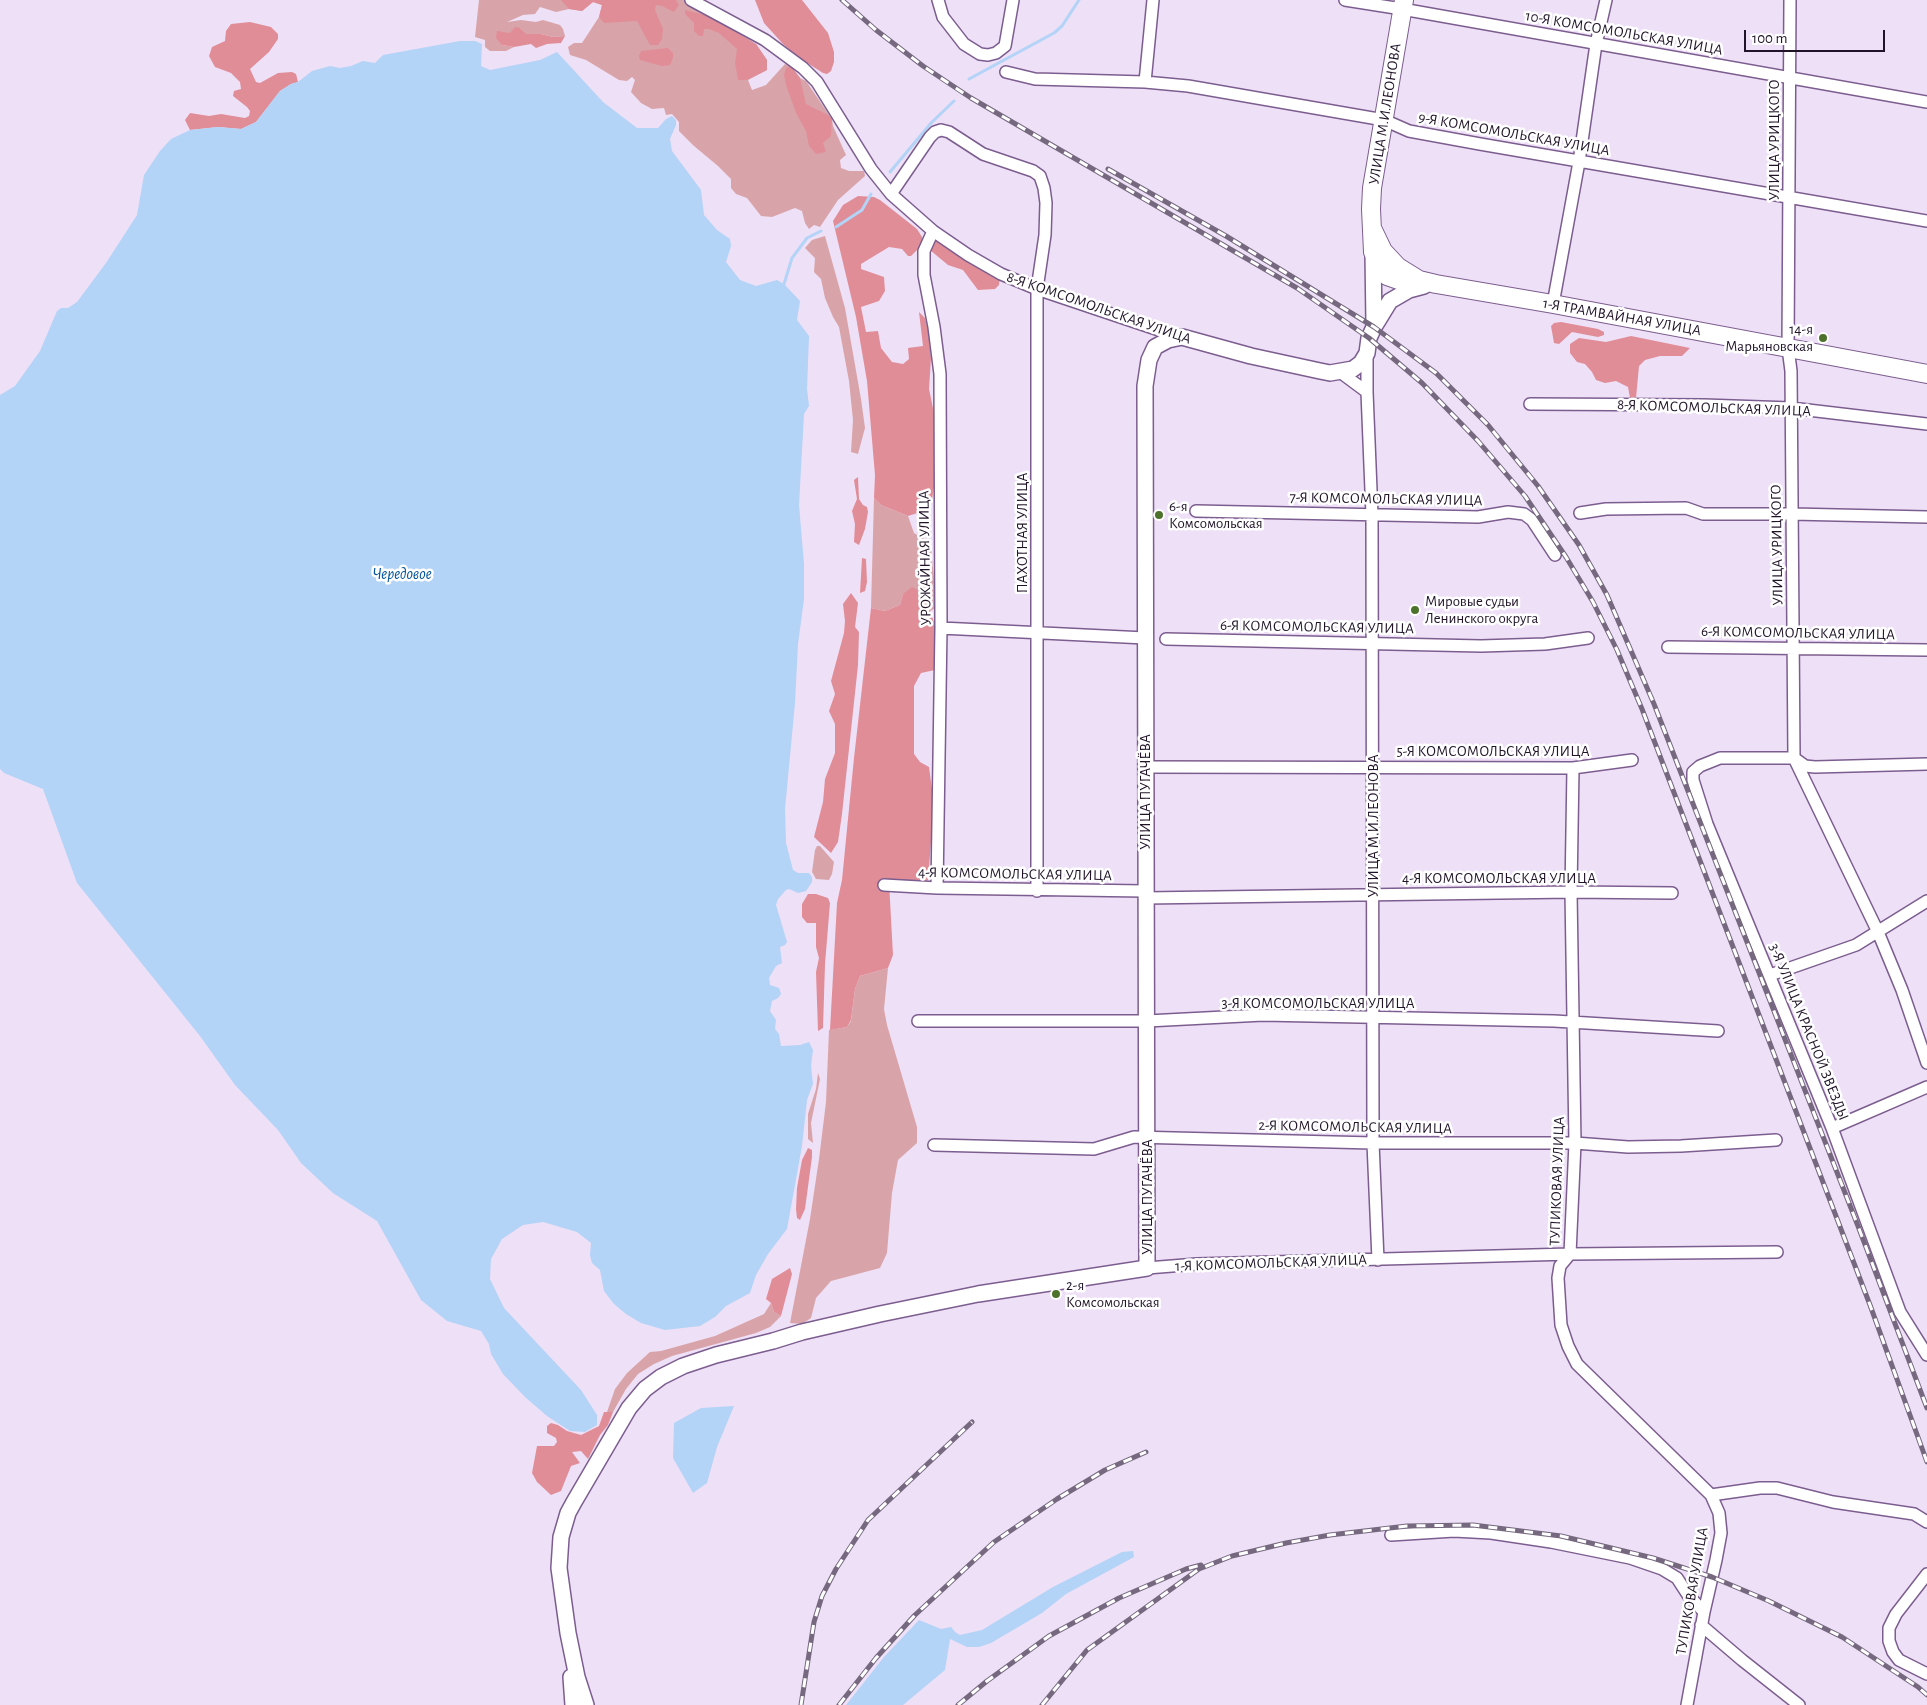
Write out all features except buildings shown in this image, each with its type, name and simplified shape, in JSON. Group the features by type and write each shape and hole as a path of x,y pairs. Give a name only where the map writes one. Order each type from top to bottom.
{"main road":[{"name":"УЛИЦА М.И.ЛЕОНОВА","path":"1378,251 1372,228 1372,188 1403,4"},
{"path":"1378,251 1382,271 1392,278 1410,284 1427,282"},
{"path":"1378,251 1398,267 1427,282"},
{"path":"1370,339 1378,251"},
{"path":"1374,290 1382,282 1392,278"},
{"path":"1340,372 1357,357 1370,339 1390,301 1392,278"},
{"name":"1-Я ТРАМВАЙНАЯ УЛИЦА","path":"1427,282 1927,374"},
{"path":"1390,301 1427,282"},
{"path":"1155,347 1168,340 1182,338"},
{"name":"8-Я КОМСОМОЛЬСКАЯ УЛИЦА","path":"1182,338 1303,368 1330,373 1340,372"},
{"name":"УЛИЦА ПУГАЧЁВА","path":"1147,1268 1145,386 1149,360 1155,347"},
{"name":"1-Я КОМСОМОЛЬСКАЯ УЛИЦА","path":"568,1633 559,1568 561,1537 568,1513 630,1408 645,1389 661,1377 683,1366 716,1355 880,1314 970,1296 1147,1268"},
{"path":"568,1633 573,1705"},
{"path":"568,1633 577,1677 586,1705"}],"street":[{"name":"8-Я КОМСОМОЛЬСКАЯ УЛИЦА","path":"691,0 765,40 803,68 817,82 871,169 890,194 933,231 968,255 1001,274 1037,289 1182,338"},
{"path":"938,0 943,17 964,44 980,54 988,55 996,53 1005,46 1013,0"},
{"path":"1145,82 1154,0"},
{"name":"10-Я КОМСОМОЛЬСКАЯ УЛИЦА","path":"1344,0 1403,4 1596,44 1789,76 1927,102"},
{"path":"1553,304 1579,162 1596,44 1606,0"},
{"name":"УЛИЦА УРИЦКОГО","path":"1790,0 1788,348 1791,371 1794,758 1878,932 1902,990 1927,1063"},
{"name":"9-Я КОМСОМОЛЬСКАЯ УЛИЦА","path":"1006,72 1035,79 1145,82 1188,86 1384,120 1410,131 1579,162 1927,221"},
{"name":"ПАХОТНАЯ УЛИЦА","path":"890,194 930,138 935,132 941,130 949,132 984,154 1008,161 1040,176 1044,188 1046,203 1045,227 1037,289 1037,890"},
{"name":"УРОЖАЙНАЯ УЛИЦА","path":"933,231 924,251 924,275 934,327 940,374 940,628 936,888"},
{"path":"1143,325 1151,335 1155,347"},
{"name":"УЛИЦА М.И.ЛЕОНОВА","path":"1370,339 1367,392 1372,515 1373,1143 1378,1260"},
{"path":"1340,372 1367,392"},
{"name":"8-Я КОМСОМОЛЬСКАЯ УЛИЦА","path":"1530,404 1704,405 1791,408 1927,424"},
{"path":"1580,513 1606,509 1686,508 1704,514 1927,517"},
{"name":"7-Я КОМСОМОЛЬСКАЯ УЛИЦА","path":"1196,511 1478,517 1508,512 1524,514 1532,520 1554,555"},
{"path":"940,628 1037,631 1145,638"},
{"name":"6-Я КОМСОМОЛЬСКАЯ УЛИЦА","path":"1166,639 1481,646 1546,644 1588,638"},
{"name":"6-Я КОМСОМОЛЬСКАЯ УЛИЦА","path":"1668,647 1927,650"},
{"name":"3-Я УЛИЦА КРАСНОЙ ЗВЕЗДЫ","path":"1794,758 1720,758 1700,766 1693,772 1693,780 1704,815 1832,1128 1900,1312 1927,1355"},
{"path":"1794,758 1805,766 1815,767 1927,764"},
{"name":"5-Я КОМСОМОЛЬСКАЯ УЛИЦА","path":"1145,767 1373,766 1573,768 1632,760"},
{"name":"ТУПИКОВАЯ УЛИЦА","path":"1573,768 1571,892 1575,1143 1570,1254 1560,1266 1558,1278 1561,1324 1568,1346 1577,1364 1711,1495 1719,1514 1721,1533 1701,1625 1687,1705"},
{"name":"4-Я КОМСОМОЛЬСКАЯ УЛИЦА","path":"884,885 1145,894 1672,893"},
{"path":"1770,975 1856,945 1927,901"},
{"name":"3-Я КОМСОМОЛЬСКАЯ УЛИЦА","path":"918,1021 1147,1022 1263,1015 1554,1021 1718,1031"},
{"path":"1832,1128 1927,1087"},
{"name":"2-Я КОМСОМОЛЬСКАЯ УЛИЦА","path":"934,1145 1094,1149 1110,1146 1124,1139 1147,1138 1373,1143 1575,1143 1646,1146 1776,1140"},
{"name":"1-Я КОМСОМОЛЬСКАЯ УЛИЦА","path":"1147,1268 1197,1264 1570,1254 1777,1252"},
{"path":"1711,1495 1760,1488 1777,1488 1833,1502 1914,1514 1927,1522"},
{"path":"1391,1535 1454,1531 1491,1533 1551,1542 1630,1558 1662,1569 1677,1578 1688,1596 1704,1612"},
{"path":"1927,1574 1896,1614 1889,1628 1889,1641 1893,1652 1899,1660 1927,1674"},
{"path":"1701,1625 1799,1705"}],"shaded area":[{"path":"479,0 686,0 756,44 767,60 767,70 748,80 752,90 766,85 785,64 791,66 800,78 806,81 832,119 833,126 846,155 840,160 841,168 849,171 864,171 865,176 838,200 820,227 814,225 809,229 805,223 802,211 795,208 772,217 761,216 747,198 736,194 731,188 731,179 679,131 679,122 672,114 666,115 664,108 652,109 641,103 631,92 635,80 632,77 627,81 619,80 586,60 570,55 568,47 574,43 582,43 599,17 602,5 593,2 582,11 569,9 556,12 540,7 535,14 523,15 507,22 521,20 536,22 543,20 560,25 565,36 553,37 541,34 525,34 520,28 502,45 514,47 506,51 490,51 485,47 485,40 475,37"},
{"path":"561,0 676,0 679,5 674,12 656,5 655,10 663,29 662,39 658,45 650,45 637,21 604,23 599,17 602,5 593,2 582,11 569,9"},
{"path":"755,0 802,0 828,33 834,52 834,62 831,71 827,74 823,73 798,57 783,44 764,23"},
{"path":"685,10 709,16 756,44 767,60 767,70 747,80 738,80 735,63 737,49 719,33 709,29 704,29 703,36 699,36 694,31 694,23 685,14"},
{"path":"250,22 271,27 278,34 278,39 269,52 250,69 256,82 260,83 278,73 292,72 296,74 298,82 280,91 256,122 241,129 218,127 190,130 185,120 190,113 209,116 221,114 245,118 249,116 250,111 247,107 233,96 234,91 241,89 240,82 231,73 215,67 209,56 212,47 225,41 226,31 231,24"},
{"path":"515,27 520,28 526,34 541,34 553,37 565,36 561,43 547,44 536,48 531,44 514,47 502,45 496,38 497,31 510,33"},
{"path":"668,48 673,53 670,65 662,66 640,60 641,51"},
{"path":"791,66 800,78 806,104 832,119 831,136 823,143 826,152 816,154 809,146 806,131 796,113 786,85 784,75 786,68"},
{"path":"858,196 874,197 880,200 917,229 922,237 922,245 911,256 908,256 902,249 889,247 861,264 861,269 884,277 885,291 879,301 861,307 866,332 878,331 881,348 892,362 903,364 909,359 908,348 923,346 919,312 925,318 928,330 931,358 929,389 934,413 934,487 932,500 924,511 908,516 881,505 874,498 875,475 867,381 856,317 833,221 843,205"},
{"path":"825,236 845,308 861,399 865,428 858,454 851,452 853,420 849,381 839,327 825,298 821,279 814,272 815,258 805,248 812,240"},
{"path":"933,239 938,240 1000,277 999,285 995,289 978,290 963,270 948,265 930,250"},
{"path":"1561,322 1598,329 1604,332 1604,335 1598,337 1572,332 1559,344 1554,343 1551,326 1554,323"},
{"path":"1631,336 1690,348 1682,356 1660,356 1645,360 1639,366 1636,398 1630,398 1628,387 1616,381 1605,383 1596,380 1585,364 1577,362 1570,353 1570,344 1579,338 1606,342"},
{"path":"858,477 859,499 867,507 868,512 865,529 859,545 854,542 855,524 852,511 857,499 854,480"},
{"path":"874,498 881,505 908,516 914,533 924,539 931,549 936,598 934,609 930,611 924,593 903,594 900,605 885,611 871,608"},
{"path":"862,558 866,559 867,582 865,591 860,593"},
{"path":"912,587 924,593 937,631 935,670 921,673 914,686 914,754 920,762 929,767 934,804 928,880 922,883 889,882 893,955 888,968 860,976 855,989 851,1020 847,1027 830,1030 837,903 842,880 871,608 885,611 900,605 903,594"},
{"path":"851,593 858,603 855,627 859,632 858,665 838,842 831,853 814,837 823,802 825,779 835,753 835,724 829,711 835,694 831,681 844,633 843,604"},
{"path":"817,846 820,846 834,862 829,880 816,879 812,872"},
{"path":"808,894 816,894 828,898 830,903 825,964 823,1028 818,1031 816,972 819,958 816,947 816,923 807,923 802,917 802,904"},
{"path":"888,968 884,1009 917,1127 917,1143 898,1160 892,1193 887,1253 880,1268 831,1281 816,1298 811,1318 802,1324 790,1323 810,1219 819,1159 826,1102 829,1030 847,1027 851,1021 855,989 860,976"},
{"path":"818,1073 820,1079 811,1123 813,1143 808,1139 808,1114 816,1089"},
{"path":"808,1148 812,1150 812,1157 805,1209 800,1220 797,1218 796,1209 797,1188 802,1160"},
{"path":"790,1268 792,1274 781,1316 774,1312 771,1303 766,1299 772,1279"},
{"path":"771,1303 774,1312 781,1316 770,1327 756,1333 672,1356 654,1364 638,1374 626,1389 613,1412 607,1412 615,1389 627,1373 650,1352 661,1351 715,1336 764,1314"},
{"path":"604,1412 613,1412 608,1425 600,1435 588,1459 581,1451 572,1452 580,1463 571,1466 561,1491 551,1495 537,1482 532,1473 537,1446 554,1446 557,1442 556,1438 547,1433 547,1426 551,1423 581,1435 599,1426"}],"water":[{"name":"Чередовое","path":"460,41 475,41 482,44 481,66 490,70 540,60 557,52 603,102 637,128 658,128 666,119 672,116 676,120 676,125 670,139 672,151 701,190 704,215 717,230 730,239 731,246 726,262 740,280 756,286 777,280 784,284 800,301 797,320 809,336 807,389 809,406 804,414 799,505 804,564 804,599 798,644 795,703 785,809 786,843 793,870 798,873 809,873 812,877 812,882 806,891 798,893 789,889 778,899 776,905 787,942 780,947 782,963 776,966 769,978 770,985 779,988 781,994 772,1001 770,1011 776,1020 775,1029 779,1034 781,1046 800,1045 809,1042 813,1050 811,1066 813,1084 807,1100 802,1146 787,1229 768,1254 756,1275 750,1293 726,1306 715,1317 700,1326 665,1330 641,1323 614,1304 604,1291 600,1270 592,1263 590,1255 591,1243 577,1232 543,1222 523,1225 502,1239 491,1259 490,1279 504,1308 581,1390 597,1415 597,1425 585,1432 570,1431 547,1416 525,1397 503,1374 491,1354 489,1344 481,1331 447,1321 421,1300 377,1221 333,1193 301,1163 278,1130 235,1085 200,1036 77,883 43,789 4,773 0,769 0,395 15,386 40,351 57,311 61,308 68,308 77,302 106,263 137,215 144,175 160,151 171,139 190,130 218,127 241,129 256,122 280,91 298,82 312,71 330,66 340,68 351,66 363,61 375,63 383,55"},
{"path":"734,1406 717,1447 707,1483 693,1493 673,1458 674,1423 701,1408"},
{"path":"1133,1551 1134,1557 1066,1594 1042,1613 991,1643 979,1647 967,1647 950,1639 945,1670 903,1705 846,1705 884,1657 919,1620 941,1629 951,1627 960,1635 982,1630 1053,1587 1122,1552"}],"waterway":[{"path":"969,79 1054,33 1062,26 1079,0"},
{"path":"890,172 932,122 954,101"},
{"path":"836,227 862,210 871,194"},
{"path":"784,284 792,258 807,238 821,231"}],"railway":[{"path":"842,0 876,30 923,66 971,98 1297,288 1369,338 1422,383 1478,441 1525,496 1566,557 1593,602 1617,650 1642,709 1870,1305 1927,1462"},
{"path":"1108,169 1226,236 1374,327 1436,373 1488,425 1538,486 1579,545 1607,595 1654,704 1927,1408"},
{"path":"801,1705 814,1622 822,1596 836,1569 868,1520 972,1422"},
{"path":"839,1705 876,1658 915,1615 994,1542 1057,1499 1105,1470 1146,1452"},
{"path":"1042,1705 1087,1650 1199,1569 1232,1556 1330,1535 1407,1526 1473,1525 1561,1536 1653,1558 1712,1577 1769,1601 1842,1637 1918,1687 1927,1695"},
{"path":"958,1705 987,1681 1049,1636 1119,1598 1186,1569 1201,1565"}],"place":[{"name":"14-я Марьяновская","path":"1823,338"},
{"name":"6-я Комсомольская","path":"1159,515"},
{"name":"Мировые судьи Ленинского округа","path":"1415,610"},
{"name":"2-я Комсомольская","path":"1056,1294"}]}
